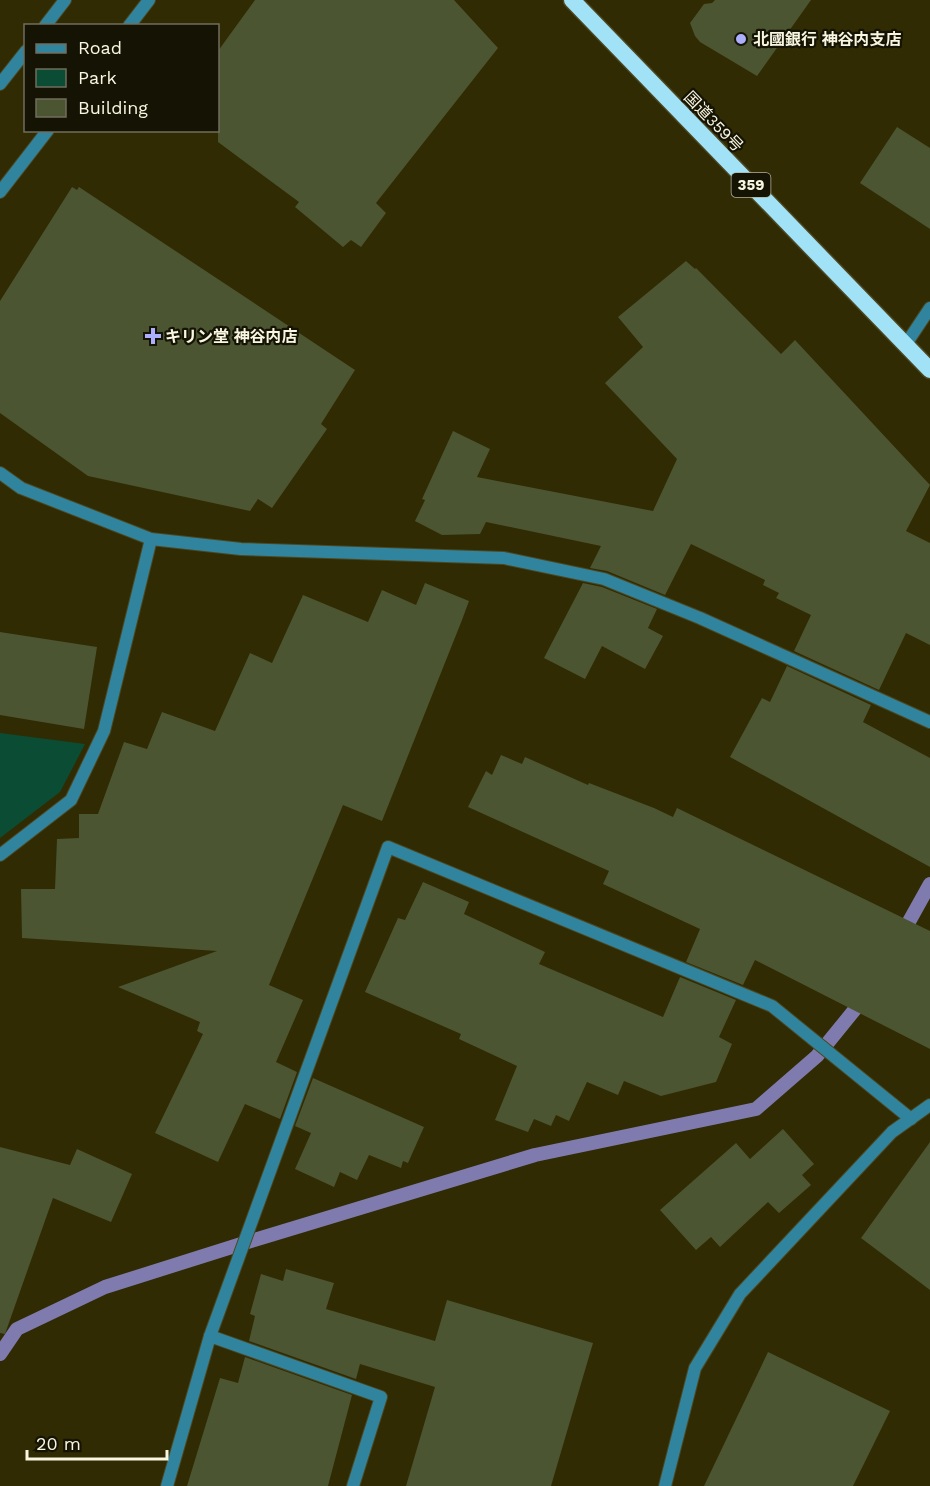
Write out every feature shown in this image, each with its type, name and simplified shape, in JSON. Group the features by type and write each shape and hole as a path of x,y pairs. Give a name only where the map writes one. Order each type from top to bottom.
{"highway":[{"name":"国道359号","path":"572,0 930,370"}],"street":[{"path":"47,24 65,0"},
{"path":"131,24 149,0"},
{"path":"0,84 24,54"},
{"path":"0,192 46,132"},
{"path":"906,344 930,308"},
{"path":"0,473 21,488 151,539 241,549 504,558 604,579 700,618 930,722"},
{"path":"0,855 71,800 104,731 151,539"},
{"path":"167,1486 210,1336 388,847 772,1006 910,1119"},
{"path":"665,1486 695,1368 740,1294 892,1132 930,1106"},
{"path":"210,1336 381,1397 354,1486"}],"green space":[{"path":"0,733 85,744 60,792 0,838"}],"building":[{"path":"255,0 454,0 498,48 376,203 386,213 361,247 351,240 343,247 295,207 299,202 218,142 219,50"},
{"name":"北國銀行 神谷内支店","path":"715,0 811,0 757,76 700,42 695,36 690,23 704,4"},
{"path":"897,127 930,148 930,229 860,183"},
{"name":"キリン堂 神谷内店","path":"72,187 77,190 79,187 355,370 321,424 327,429 272,508 258,499 250,511 88,476 0,413 0,301"},
{"path":"686,261 696,268 781,354 795,340 930,485 906,531 930,543 930,645 906,633 879,690 794,651 811,615 776,598 779,593 763,585 765,580 691,544 665,595 607,571 590,568 601,546 486,522 480,534 442,535 415,521 425,500 422,499 453,431 490,449 477,477 653,511 677,459 605,383 643,347 618,317"},
{"path":"425,583 469,601 382,821 343,805 269,985 303,1000 276,1062 297,1072 280,1119 245,1104 218,1162 155,1133 203,1034 197,1031 200,1022 118,987 217,951 22,938 21,889 55,889 57,839 79,838 79,814 98,814 124,742 147,749 162,712 215,731 250,653 272,663 303,595 368,622 382,590 416,605"},
{"path":"583,583 602,587 657,609 648,628 663,636 645,669 602,646 585,679 544,658"},
{"path":"0,632 97,647 84,729 0,715"},
{"path":"787,666 871,705 863,722 930,758 930,867 730,757 762,698 770,702"},
{"path":"501,755 522,764 525,757 588,785 589,783 673,817 677,808 930,931 930,1049 755,960 743,985 686,962 700,929 603,884 609,871 468,807 486,771 492,775"},
{"path":"423,882 469,902 464,914 545,952 539,964 663,1017 680,977 736,1000 719,1037 732,1044 716,1082 661,1096 624,1081 618,1095 587,1082 569,1121 556,1115 551,1126 534,1119 528,1132 495,1120 517,1066 459,1039 461,1034 365,992 398,918 405,920"},
{"path":"313,1078 424,1127 408,1163 403,1161 401,1168 369,1155 357,1180 340,1172 334,1187 295,1169 311,1133 295,1126"},
{"path":"783,1129 814,1164 802,1175 811,1185 779,1213 768,1202 720,1247 711,1237 696,1250 660,1210 736,1143 750,1159"},
{"path":"930,1142 930,1290 861,1238"},
{"path":"0,1147 70,1165 77,1149 132,1174 111,1222 53,1198 5,1334 0,1333"},
{"path":"286,1269 334,1283 326,1309 435,1341 447,1300 593,1343 551,1486 406,1486 435,1387 360,1364 356,1379 249,1341 255,1316 250,1314 261,1274 283,1281"},
{"path":"768,1352 890,1411 853,1486 704,1486"},
{"path":"245,1357 352,1395 328,1486 187,1486 220,1378 238,1383"}],"waterway":[{"path":"901,936 930,884"},
{"path":"0,1354 17,1329 105,1287 535,1155 756,1109 817,1056 865,997"}],"place":[{"name":"北國銀行 神谷内支店","path":"741,39"},
{"name":"キリン堂 神谷内店","path":"153,336"}]}
